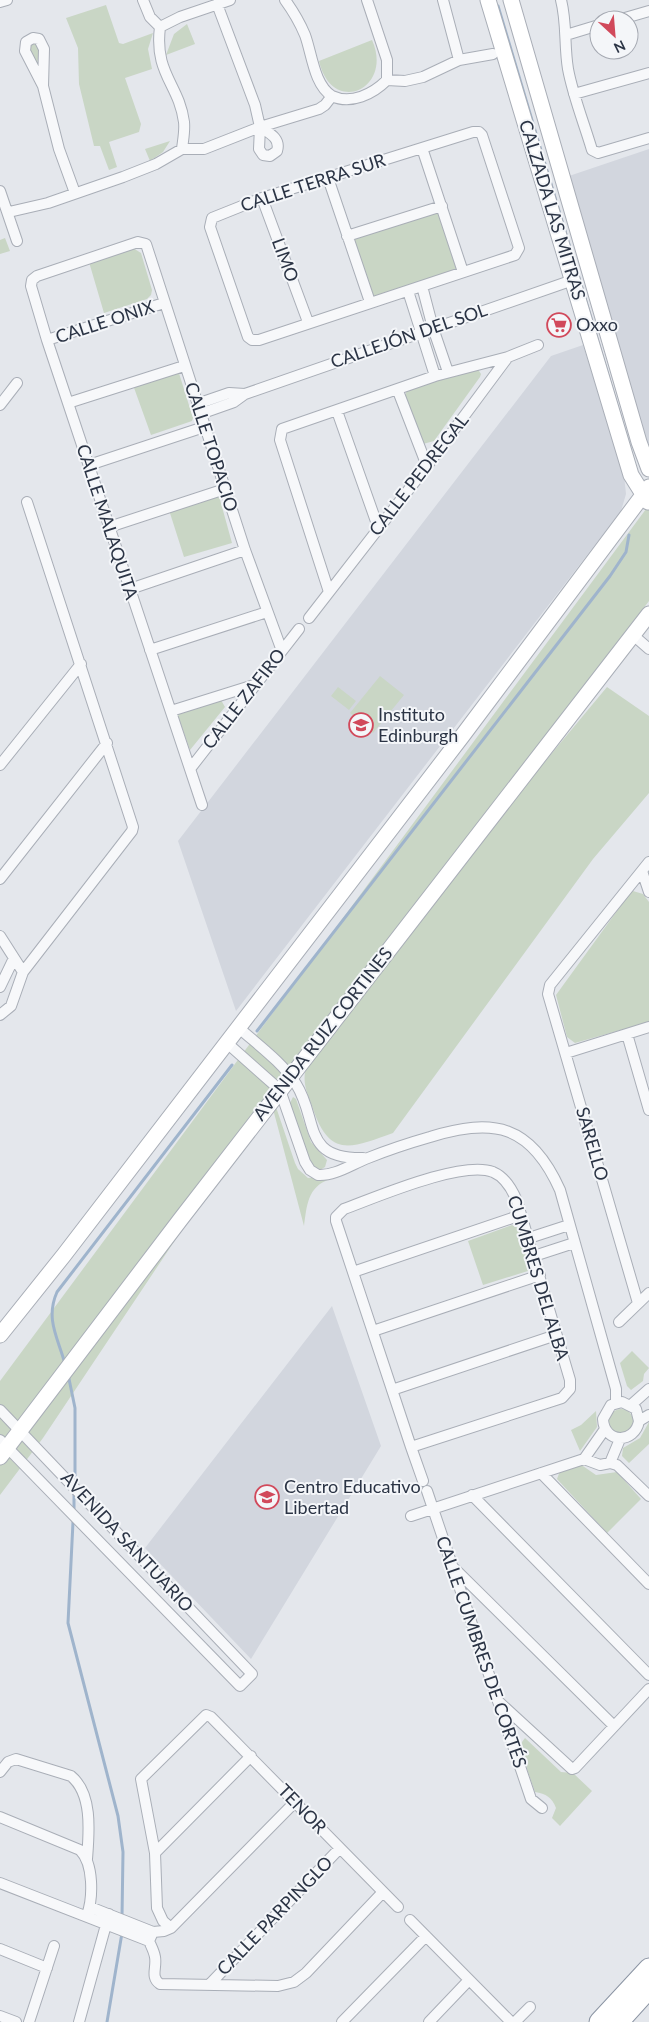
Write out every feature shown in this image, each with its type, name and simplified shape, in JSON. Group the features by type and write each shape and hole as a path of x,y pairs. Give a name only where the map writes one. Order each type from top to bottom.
{"highway":[{"path":"599,2022 649,1968"},
{"path":"619,2022 649,1989"}],"main road":[{"name":"CALZADA LAS MITRAS","path":"488,0 631,475 647,496"},
{"name":"CALZADA LAS MITRAS","path":"511,0 639,442 649,469"},
{"path":"0,1335 239,1028 647,496"},
{"name":"AVENIDA RUIZ CORTINES","path":"2,1448 20,1430 280,1090 649,614"}],"street":[{"path":"0,2 6,0"},
{"path":"144,0 150,17 160,28 158,43 161,64 182,112 184,122 182,149"},
{"path":"285,0 305,36 319,81 326,92 337,98 362,97 387,80 405,81 423,77 459,60 493,54"},
{"path":"367,0 387,60 387,80"},
{"path":"443,0 459,60"},
{"path":"561,0 566,20 566,52 574,94 594,152 598,153 649,138"},
{"path":"160,28 180,17 225,1 260,127"},
{"path":"566,35 589,28"},
{"path":"574,94 649,73"},
{"path":"43,86 59,149 75,193"},
{"path":"9,212 34,207 148,167 182,149 199,150 260,127 318,109 325,105 332,96"},
{"name":"CALLE TERRA SUR","path":"479,132 488,154 518,250 511,257 308,322 255,341 246,334 210,224 215,215 262,198 422,148 479,132"},
{"path":"422,148 463,272"},
{"path":"328,178 370,302"},
{"path":"0,191 9,212 17,241"},
{"name":"LIMO","path":"262,198 308,322"},
{"path":"347,236 442,206"},
{"name":"CALLE TOPACIO","path":"38,276 143,242 149,251 196,404 245,550 282,651"},
{"name":"CALLE MALAQUITA","path":"38,276 32,280 31,286 47,340 202,806"},
{"name":"CALLEJÓN DEL SOL","path":"200,414 234,402 245,394 573,280"},
{"path":"422,286 433,328 448,372"},
{"path":"408,291 435,376"},
{"name":"CALLE ONIX","path":"47,340 164,303"},
{"path":"329,592 280,437 286,427 398,391 435,376 508,357 538,345"},
{"name":"CALLE PEDREGAL","path":"309,618 378,527 428,466 508,357"},
{"path":"68,404 184,366"},
{"path":"0,405 17,383"},
{"path":"398,391 428,466"},
{"name":"CALLEJÓN DEL SOL","path":"196,404 230,393 245,394"},
{"path":"337,411 378,527"},
{"path":"89,465 204,427"},
{"path":"109,527 225,489"},
{"path":"0,1015 11,1006 23,972 132,831 133,822 27,502"},
{"path":"130,589 245,550"},
{"path":"150,650 267,612"},
{"name":"CALLE ZAFIRO","path":"190,770 299,629"},
{"path":"632,635 649,649"},
{"path":"0,765 81,664"},
{"path":"171,711 254,685"},
{"path":"0,879 107,743"},
{"path":"649,862 642,871 649,892"},
{"name":"SARELLO","path":"638,1304 549,1000 550,985 642,871"},
{"path":"0,936 23,972"},
{"path":"0,987 14,958"},
{"path":"566,1054 649,1027"},
{"path":"239,1028 291,1077 300,1092 311,1128 320,1144 339,1155 368,1158"},
{"path":"627,1034 649,1110"},
{"path":"227,1043 280,1090 301,1151 308,1168 314,1173 328,1174 368,1158 458,1128 476,1126 505,1130 528,1143 546,1163 560,1190 616,1389 616,1403 604,1414 605,1430 584,1459 411,1516"},
{"name":"CUMBRES DEL ALBA","path":"411,1447 565,1396 570,1389 570,1380 540,1276 513,1192 501,1176 479,1169 452,1172 340,1211 336,1222 373,1331 392,1390 411,1447 422,1480"},
{"path":"353,1272 521,1215"},
{"path":"529,1238 569,1226"},
{"path":"534,1256 574,1243"},
{"path":"373,1331 540,1276"},
{"path":"619,1322 649,1293"},
{"path":"392,1390 556,1335"},
{"path":"631,1405 649,1389"},
{"path":"605,1430 620,1439 631,1436 638,1426 639,1421 636,1410 631,1405 616,1403"},
{"name":"AVENIDA SANTUARIO","path":"0,1410 252,1674 240,1686 2,1448"},
{"path":"639,1421 649,1415"},
{"path":"610,1464 620,1439"},
{"path":"584,1459 600,1465 610,1464 622,1469 649,1496"},
{"path":"541,1473 649,1584"},
{"name":"CALLE CUMBRES DE CORTÉS","path":"427,1492 531,1799 542,1808"},
{"path":"472,1495 649,1675"},
{"path":"453,1567 614,1726"},
{"path":"498,1701 568,1768 575,1768 649,1688"},
{"name":"TENOR","path":"154,1852 141,1781 142,1776 204,1715 211,1717 251,1756 398,1907"},
{"path":"171,1928 163,1921 156,1908 154,1852 251,1756"},
{"path":"0,1772 8,1762 16,1759 71,1776 77,1781 90,1823 87,1859 89,1911"},
{"path":"89,1911 111,1926 134,1936 151,1937 164,1932 171,1928 295,1802"},
{"path":"0,1817 80,1850 87,1859"},
{"name":"CALLE PARPINGLO","path":"210,1985 340,1848"},
{"path":"0,1883 89,1911 114,1915 137,1925 151,1937 155,1959 154,1978 160,1984 278,1986 294,1982 306,1973 383,1892"},
{"path":"79,2022 114,1915"},
{"path":"410,1920 511,2022"},
{"path":"342,2022 426,1936"},
{"path":"29,2022 54,1946"},
{"path":"0,1949 47,1968"},
{"path":"429,2022 469,1980"},
{"path":"515,2022 530,2007"},
{"path":"0,2016 16,2022"}],"shaded area":[{"path":"649,149 649,444 646,441 569,176"},
{"path":"583,345 624,475 626,494 621,511 236,1011 178,841 551,356"},
{"name":"Centro Educativo Libertad","path":"332,1306 381,1446 251,1659 145,1548"}],"green space":[{"path":"106,5 119,43 123,44 153,33 148,49 152,69 125,78 141,124 139,132 109,142 117,167 109,170 100,146 94,146 79,84 78,48 66,18"},
{"path":"187,24 195,44 166,55 174,34"},
{"path":"372,40 377,57 375,72 368,83 359,90 347,92 336,88 326,78 319,61"},
{"path":"35,41 39,46 37,70 27,43"},
{"path":"170,141 163,152 150,161 145,149"},
{"path":"442,206 463,272 370,302 347,236"},
{"path":"5,238 10,251 0,254 0,240"},
{"path":"133,248 141,253 152,290 151,295 147,299 104,313 89,262"},
{"path":"477,368 481,374 480,377 434,441 423,444 405,396 407,390"},
{"path":"178,370 193,418 192,421 151,435 133,385"},
{"path":"219,496 232,543 184,557 169,510"},
{"path":"649,505 649,601 294,1063 607,687 649,716 649,793 593,859 393,1133 353,1145 342,1145 333,1142 319,1123 308,1097 305,1083 306,1068 282,1080 43,1438 0,1495 0,1381"},
{"path":"380,676 404,695 373,733 350,713"},
{"path":"338,687 356,701 349,710 331,696"},
{"path":"221,700 225,707 190,750 177,713"},
{"path":"633,891 643,894 649,902 649,1022 575,1043 567,1037 556,995"},
{"path":"293,1097 296,1099 311,1142 327,1160 325,1167 320,1170 310,1164 290,1103"},
{"path":"276,1107 298,1169 308,1178 329,1176 330,1179 322,1182 312,1192 307,1204 304,1226 273,1109"},
{"path":"512,1225 518,1228 531,1270 483,1285 468,1241"},
{"path":"632,1351 649,1368 644,1374 643,1381 631,1390 627,1386 620,1363"},
{"path":"621,1409 629,1413 633,1421 629,1429 621,1433 613,1429 609,1421 613,1413"},
{"path":"596,1411 597,1427 580,1451 571,1430 581,1425"},
{"path":"649,1422 649,1444 629,1463 622,1456 623,1448 640,1438"},
{"path":"580,1464 596,1475 617,1472 641,1499 607,1533 557,1479 560,1471"},
{"path":"525,1738 561,1772 573,1773 592,1791 560,1826 552,1818 556,1808 553,1801 545,1795 535,1792 519,1746"}],"waterway":[{"path":"498,6 637,473"},
{"path":"257,1031 610,576 626,552 629,535"},
{"path":"65,1364 52,1320 52,1311 57,1292 232,1065"},
{"path":"68,1374 75,1408 75,1479"},
{"path":"74,1493 74,1509"},
{"path":"73,1522 68,1623 118,1816 123,1852 122,1917"},
{"path":"107,2022 122,1933"}],"place":[{"name":"Oxxo","path":"559,325"},
{"name":"Instituto Edinburgh","path":"361,725"},
{"name":"Centro Educativo Libertad","path":"267,1497"}]}
